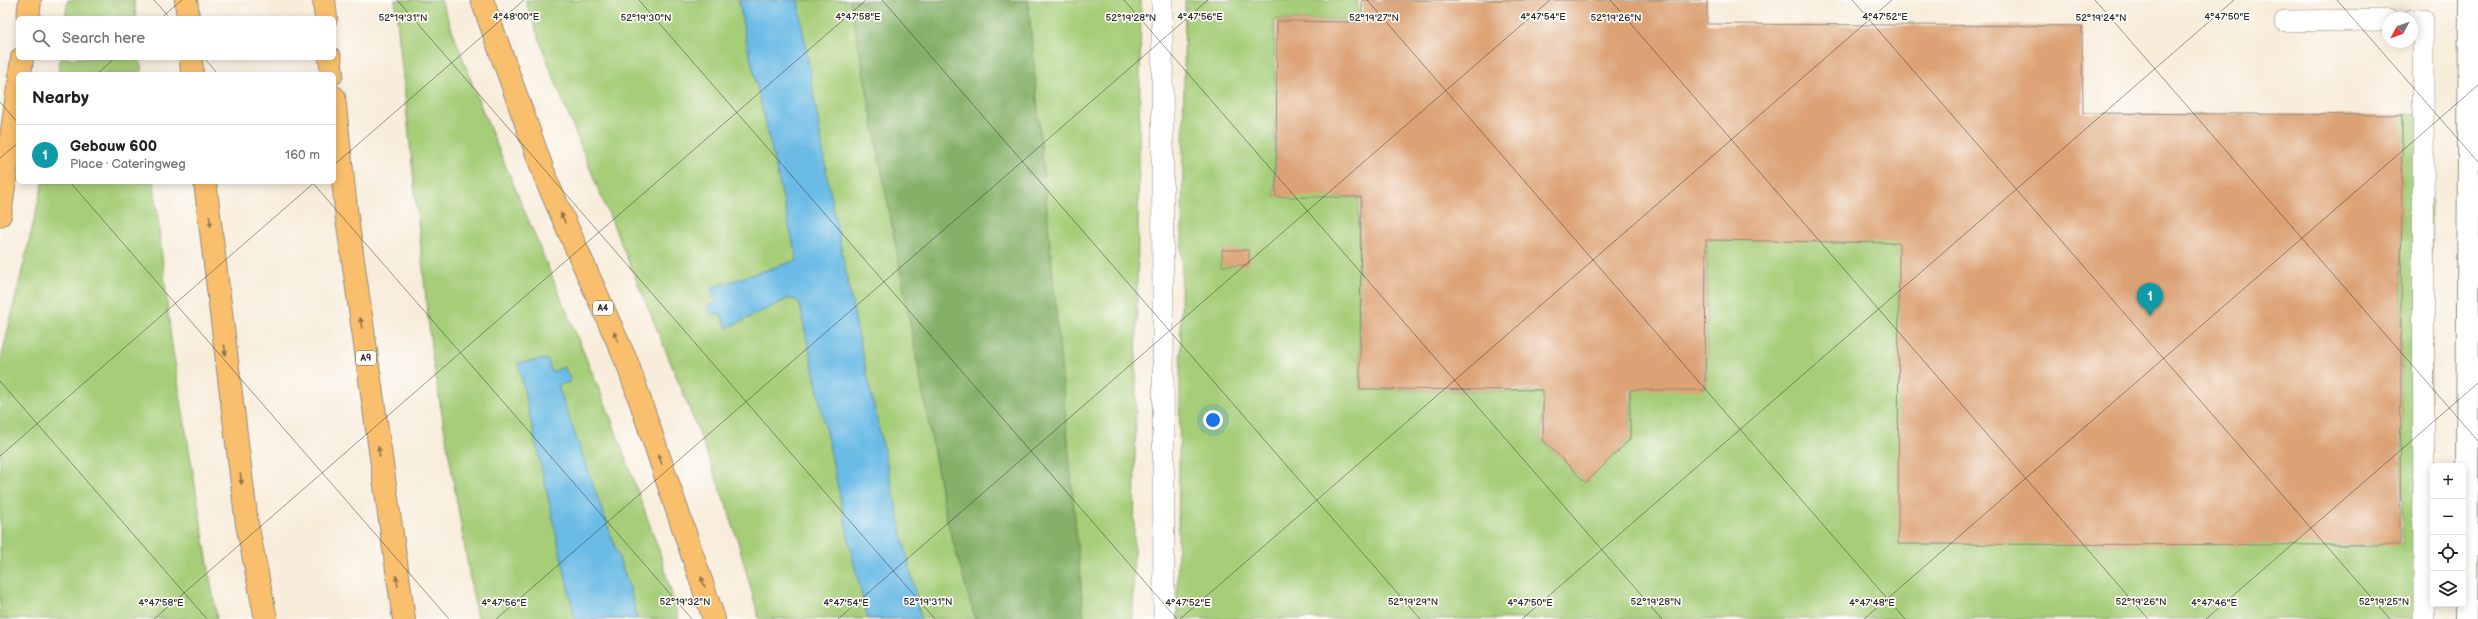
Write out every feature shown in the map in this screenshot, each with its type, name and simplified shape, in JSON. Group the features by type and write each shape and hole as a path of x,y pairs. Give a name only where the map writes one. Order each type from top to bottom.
{"highway":[{"path":"28,16 30,0"},
{"path":"186,0 188,16"},
{"path":"324,0 326,16"},
{"name":"A4","path":"482,0 548,182 628,365 714,619"},
{"path":"20,72 22,60"},
{"path":"191,60 192,72"},
{"path":"330,60 332,72"},
{"path":"0,215 16,102"},
{"name":"A9","path":"336,116 347,218 404,619"},
{"path":"205,184 247,524 266,619"}],"street":[{"path":"2466,619 2470,0"}],"lane":[{"path":"1162,0 1164,619"},
{"path":"2285,21 2382,20"},
{"path":"2418,20 2422,20 2424,619"}],"green space":[{"path":"68,0 134,0 136,16 65,16"},
{"path":"395,0 441,0 481,107 609,413 659,550 679,619 477,619 432,356"},
{"path":"525,0 1141,0 1133,619 759,619 729,513 705,448 574,129"},
{"path":"850,0 1028,0 1084,619 975,619 946,517"},
{"path":"1185,0 1358,0 1358,20 1275,20 1275,196 1359,197 1360,389 1544,392 1541,439 1586,482 1629,439 1632,389 1706,388 1707,240 1900,240 1900,541 2402,544 2401,114 2431,115 2430,619 1177,619"},
{"path":"60,60 140,60 142,72 58,72"},
{"path":"43,184 154,184 171,339 217,619 0,619 0,364"}],"water":[{"path":"739,0 798,0 827,176 857,329 921,619 868,619 854,564 799,302 790,298 727,328 720,313 711,315 707,306 716,303 711,288 797,260 743,26"},
{"path":"547,359 552,372 564,367 571,381 558,386 630,589 637,619 575,619 518,363"}],"building":[{"path":"1362,0 1707,0 1707,24 2082,26 2083,113 2402,115 2400,545 1898,544 1899,243 1706,240 1705,390 1630,390 1630,439 1586,483 1543,440 1543,390 1360,389 1361,197 1276,197 1277,21 1362,22"},
{"path":"1222,250 1249,250 1249,265 1222,266"}],"place":[{"name":"Gebouw 600","path":"2150,316"}]}
